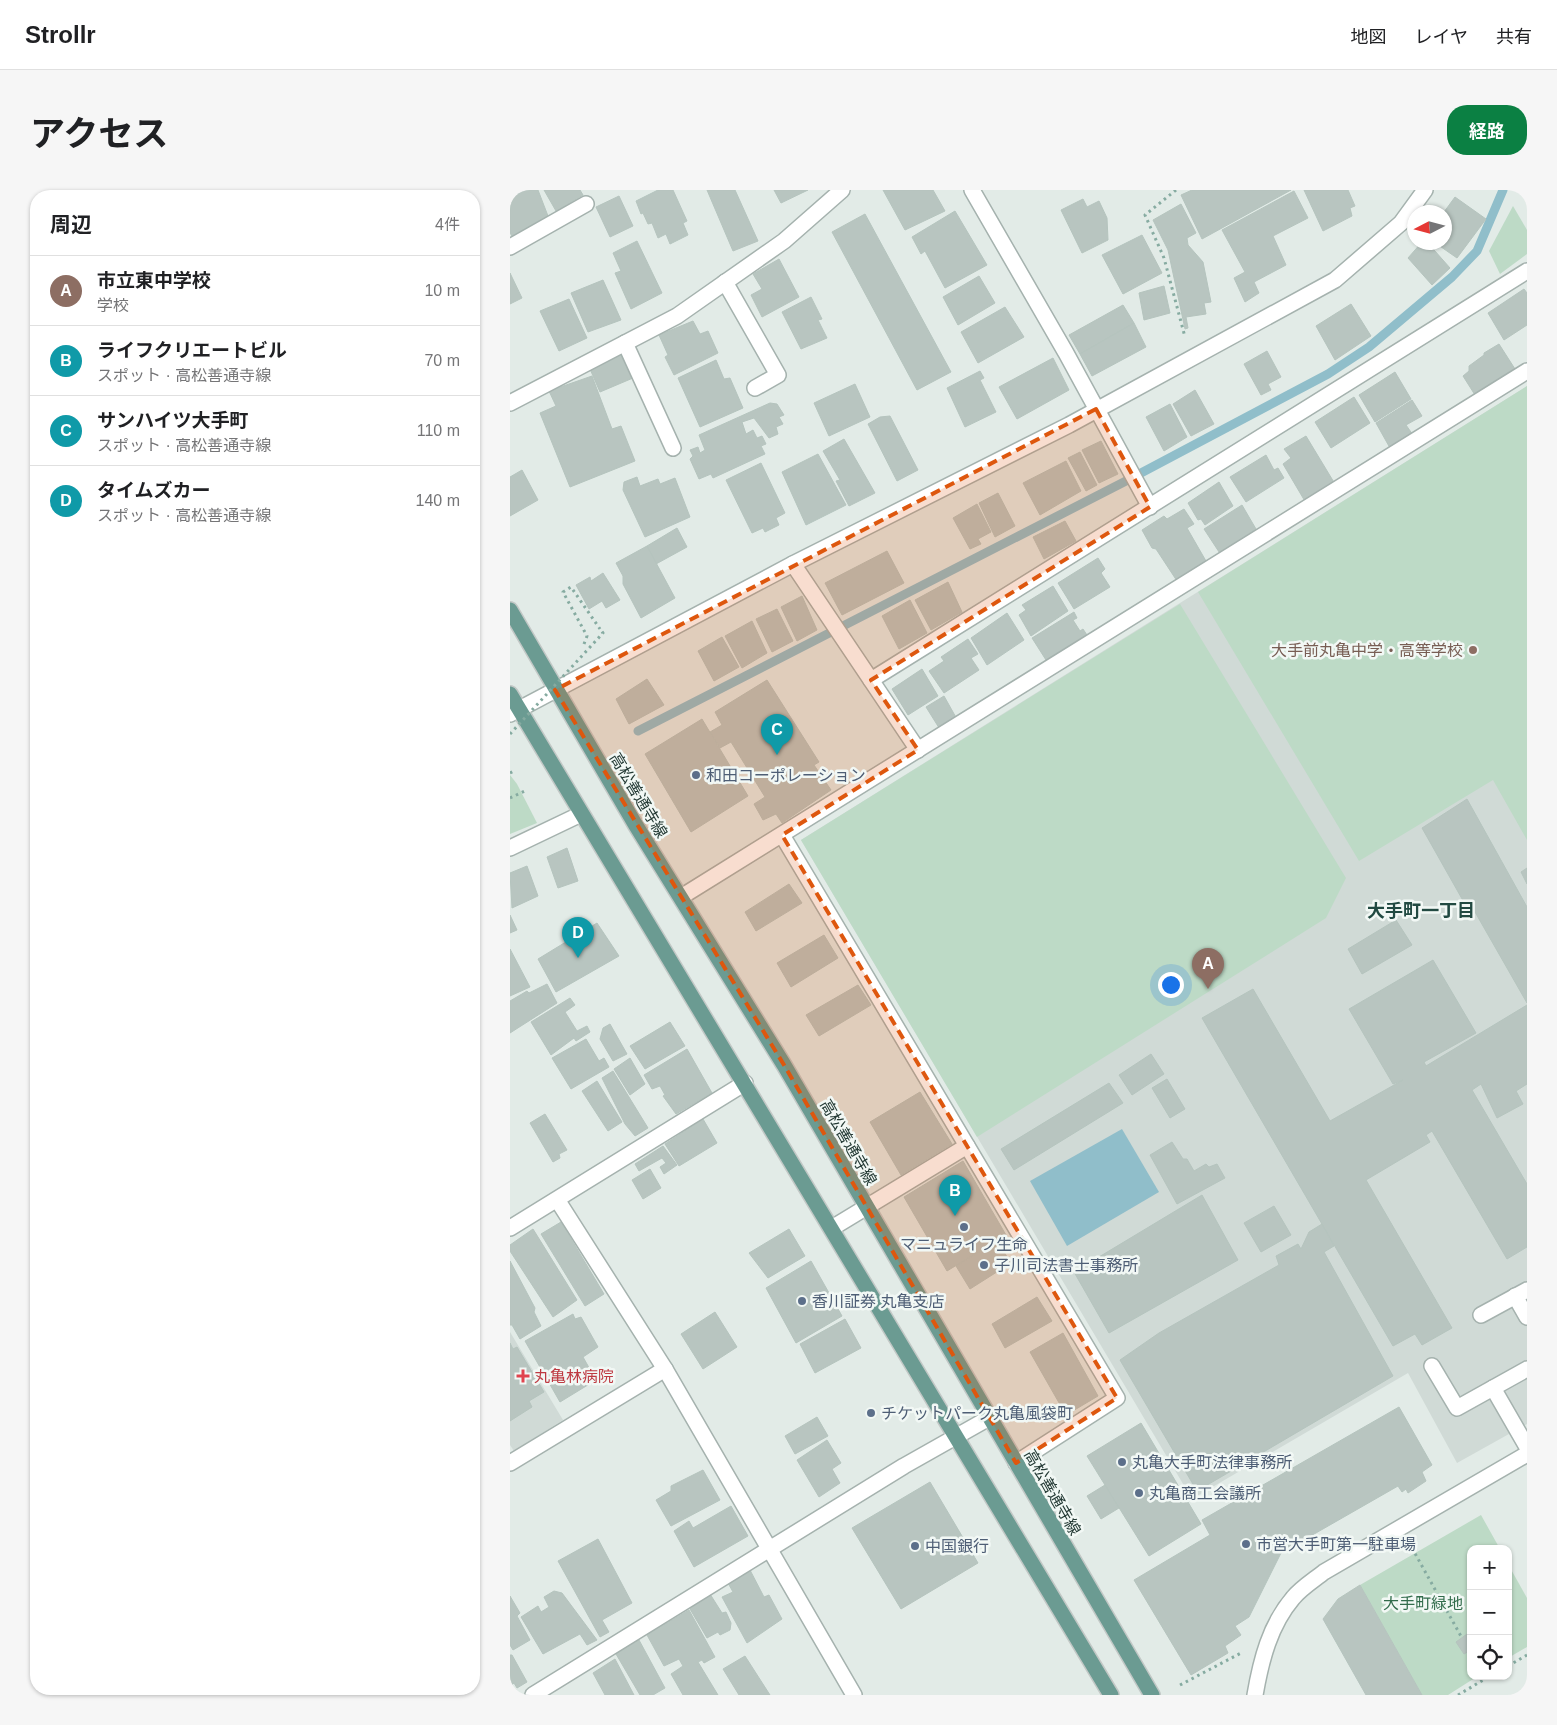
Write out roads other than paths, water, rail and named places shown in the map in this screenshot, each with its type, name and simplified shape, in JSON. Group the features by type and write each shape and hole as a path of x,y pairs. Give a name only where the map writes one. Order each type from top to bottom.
{"main road":[{"name":"高松善通寺線","path":"510,610 555,690 784,1065 1152,1695"},
{"path":"510,694 514,711 581,814 745,1083 1111,1695"}],"street":[{"path":"510,403 677,316 784,241 842,190"},
{"path":"972,190 1150,507"},
{"path":"514,711 793,564 1192,360 1335,280 1401,223 1425,190"},
{"path":"510,248 586,204"},
{"path":"870,680 1527,272"},
{"path":"725,282 778,375 755,388"},
{"path":"625,343 674,448"},
{"path":"680,897 1527,372"},
{"path":"793,564 918,750"},
{"path":"510,848 581,814"},
{"path":"782,834 1117,1398 1016,1463"},
{"path":"510,1228 558,1201 745,1083"},
{"path":"832,1228 967,1146"},
{"path":"558,1201 665,1369 854,1695"},
{"path":"1481,1315 1521,1293 1527,1317"},
{"path":"1432,1366 1457,1408 1527,1369"},
{"path":"510,1463 665,1369"},
{"path":"1494,1388 1527,1447"},
{"path":"533,1695 768,1549 989,1418"},
{"path":"1255,1695 1261,1661 1275,1625 1294,1597 1324,1572 1527,1454"}],"water":[{"path":"1122,1129 1159,1192 1067,1246 1030,1181"}],"waterway":[{"path":"638,731 1124,482 1328,374 1369,347 1452,277 1477,251 1503,190"}],"place":[{"name":"大手前丸亀中学・高等学校","path":"1473,650"},
{"name":"サンハイツ大手町","path":"777,755"},
{"name":"和田コーポレーション","path":"696,775"},
{"name":"タイムズカー","path":"578,958"},
{"name":"市立東中学校","path":"1208,989"},
{"name":"ライフクリエートビル","path":"955,1216"},
{"name":"マニュライフ生命","path":"964,1227"},
{"name":"子川司法書士事務所","path":"984,1265"},
{"name":"香川証券 丸亀支店","path":"802,1301"},
{"name":"丸亀林病院","path":"523,1376"},
{"name":"チケットパーク丸亀風袋町","path":"871,1413"},
{"name":"丸亀大手町法律事務所","path":"1122,1462"},
{"name":"丸亀商工会議所","path":"1139,1493"},
{"name":"市営大手町第一駐車場","path":"1246,1544"},
{"name":"中国銀行","path":"915,1546"}],"district":[{"name":"大手町一丁目","path":"1421,911"}],"park label":[{"name":"大手町緑地","path":"1423,1603"}]}
